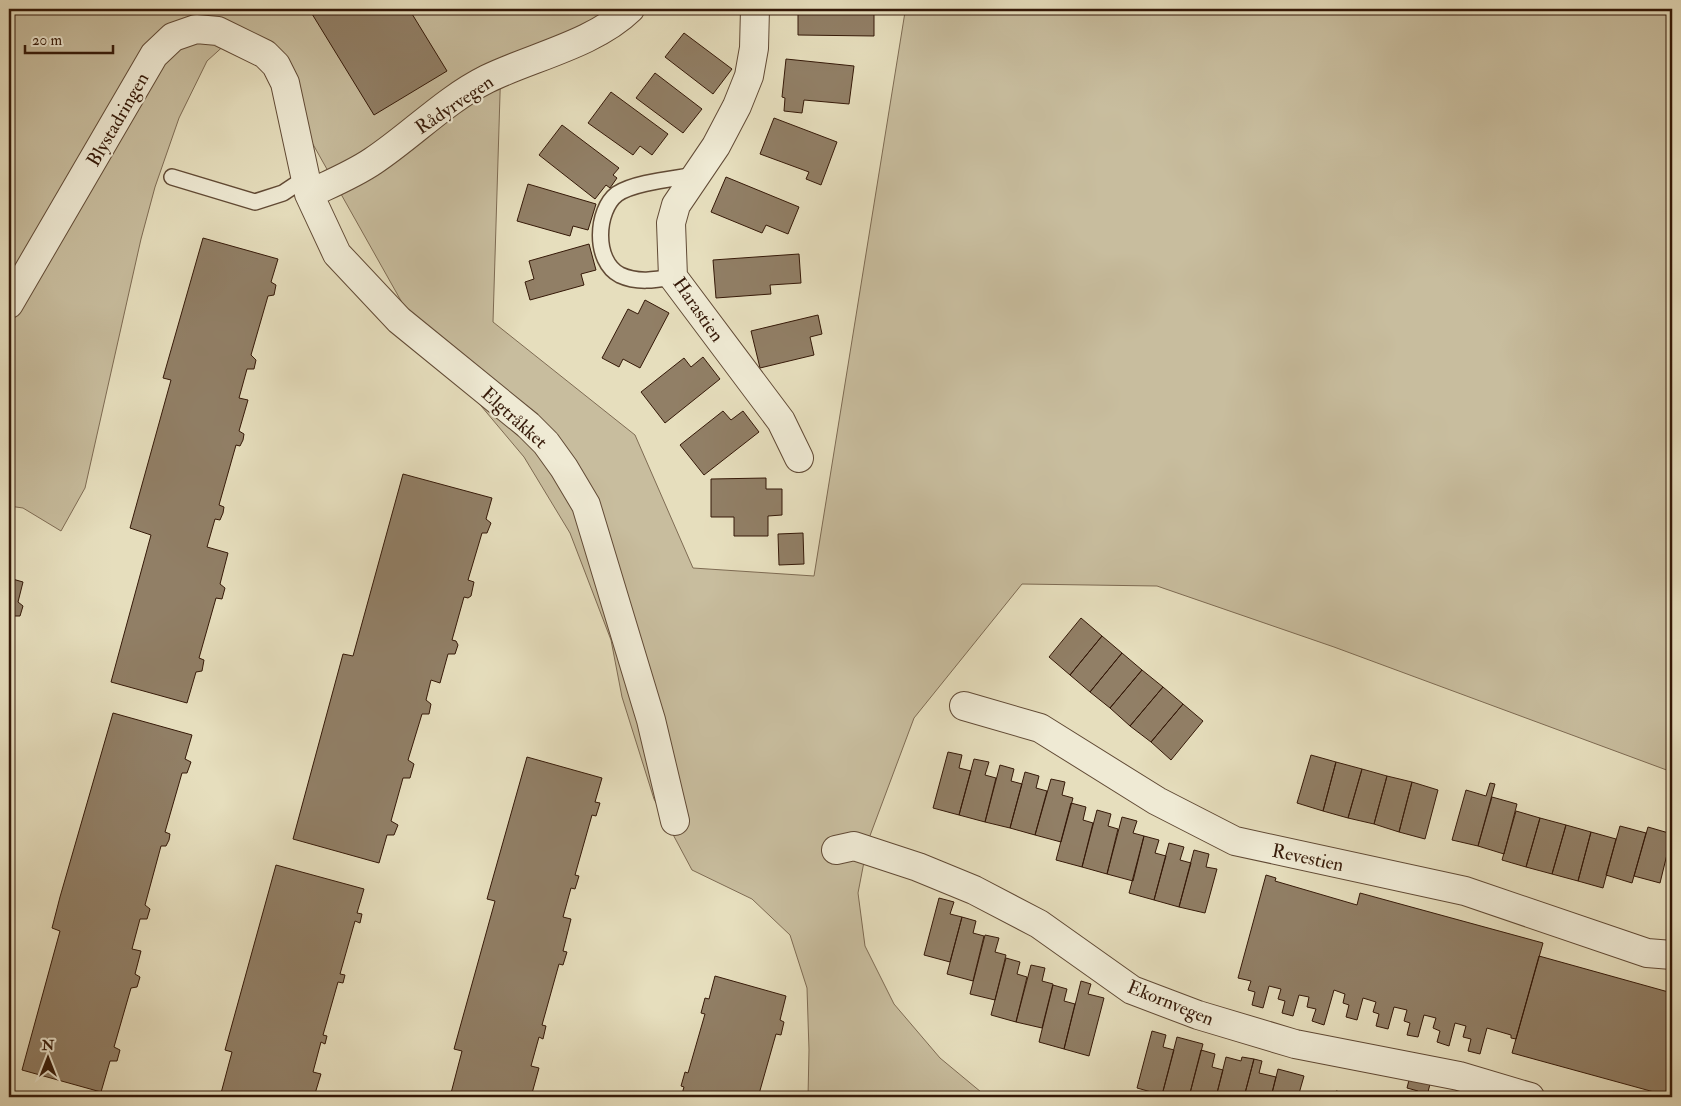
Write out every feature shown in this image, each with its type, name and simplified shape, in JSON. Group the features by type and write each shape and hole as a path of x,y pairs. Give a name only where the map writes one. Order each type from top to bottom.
{"street":[{"name":"Rådyrvegen","path":"307,186 372,162 458,97 487,79 594,33 623,16 630,9"},
{"name":"Harastien","path":"755,9 754,48 749,76 733,114 716,146 676,204 671,223 673,277 781,421 799,458"},
{"name":"Blystadringen","path":"9,304 154,54 173,37 196,29 218,31 266,54 276,65"},
{"name":"Elgtråkket","path":"276,65 285,83 307,186 337,254 399,320 528,425 546,443 564,468 586,506 651,720 675,821"},
{"name":"Revestien","path":"964,706 1040,728 1157,801 1235,841 1465,891 1647,954 1672,955"},
{"name":"Ekornvegen","path":"836,850 854,846 918,867 974,890 1039,924 1132,990 1198,1015 1295,1044 1459,1076 1530,1097"}],"lane":[{"path":"673,277 645,281 618,274 610,266 603,252 602,217 608,202 619,193 635,187 697,174"},
{"path":"172,177 255,202 307,186"}],"shaded area":[{"path":"9,9 640,9 501,62 493,322 635,435 693,568 814,576 905,12 910,9 1672,9 1672,772 1334,647 1157,586 1022,584 914,718 868,841 858,893 865,946 894,1004 940,1058 987,1097 808,1097 807,988 790,935 752,899 692,870 654,799 622,697 611,640 570,533 524,457 418,331 310,139 239,32 207,61 179,118 155,187 141,239 85,488 61,531 23,508 9,506"}],"building":[{"path":"309,9 409,9 447,71 374,115"},
{"path":"798,9 874,9 874,36 798,35"},
{"path":"684,33 732,69 713,94 665,57"},
{"path":"786,59 854,66 849,104 804,100 802,113 784,111 785,98 782,97"},
{"path":"655,73 702,109 683,133 636,98"},
{"path":"611,92 668,134 652,155 640,146 633,155 588,123"},
{"path":"774,118 837,142 821,185 806,179 809,172 760,154"},
{"path":"562,125 619,168 613,175 617,178 610,188 606,185 595,199 539,155"},
{"path":"726,177 799,207 788,234 766,225 762,233 711,212"},
{"path":"528,184 596,204 588,230 573,226 570,236 517,221"},
{"path":"203,238 278,259 271,282 276,285 274,295 268,296 251,355 256,360 254,369 247,369 239,398 248,400 239,431 244,434 243,440 240,446 236,445 219,505 224,507 223,513 220,520 215,519 207,547 228,553 220,584 225,588 222,599 216,598 199,658 204,660 202,671 196,672 187,703 111,682 151,535 130,528 171,380 163,378"},
{"path":"589,244 596,270 581,274 584,285 530,300 525,282 534,279 529,261"},
{"path":"799,254 801,283 770,285 771,294 716,298 713,260"},
{"path":"645,300 669,313 640,368 623,359 619,367 602,358 628,309 638,314"},
{"path":"818,315 822,334 810,337 814,355 760,368 751,331"},
{"path":"703,357 720,379 665,423 641,392 684,358 691,367"},
{"path":"723,411 731,420 743,411 759,432 704,475 680,445"},
{"path":"403,474 492,498 486,519 491,523 487,533 482,533 468,580 474,582 471,596 468,598 464,597 452,640 456,641 458,645 455,654 448,654 440,683 431,680 426,700 431,704 429,714 422,714 408,760 414,764 410,778 403,778 391,821 398,825 394,835 387,835 379,863 293,839 343,654 353,656"},
{"path":"766,478 766,489 782,489 782,515 768,516 768,536 734,536 734,517 711,517 711,479"},
{"path":"803,533 804,564 779,565 778,534"},
{"path":"9,578 23,582 18,602 23,606 20,616 14,616 9,634"},
{"path":"1081,618 1102,636 1070,675 1049,657"},
{"path":"1102,636 1122,653 1090,692 1070,675"},
{"path":"1122,653 1142,670 1110,708 1090,692"},
{"path":"1142,670 1163,687 1130,726 1110,708"},
{"path":"1163,687 1183,704 1151,742 1130,726"},
{"path":"1183,704 1203,721 1171,760 1151,742"},
{"path":"113,713 192,735 185,759 191,762 187,773 182,773 165,832 170,834 169,840 166,846 161,846 145,905 150,909 147,919 140,919 132,949 141,951 135,974 140,977 137,987 131,988 114,1047 120,1050 117,1061 110,1061 101,1092 22,1070 60,931 52,928"},
{"path":"948,752 962,755 959,768 971,771 959,815 933,808"},
{"path":"1311,755 1336,762 1323,811 1297,803"},
{"path":"527,757 602,778 595,802 600,803 596,816 592,815 575,875 579,876 575,889 571,888 563,917 571,919 563,951 567,952 563,965 559,964 542,1025 546,1026 543,1039 539,1037 531,1066 539,1068 531,1097 450,1097 462,1051 454,1049 495,901 487,899"},
{"path":"974,759 989,762 985,775 996,778 985,822 959,815"},
{"path":"1336,762 1362,769 1348,818 1323,811"},
{"path":"1000,765 1014,769 1011,781 1022,784 1010,828 985,822"},
{"path":"1362,769 1387,776 1374,824 1348,818"},
{"path":"1025,772 1039,776 1036,788 1047,791 1035,835 1010,828"},
{"path":"1387,776 1412,782 1399,832 1374,824"},
{"path":"1051,779 1065,782 1062,795 1073,798 1061,842 1035,835"},
{"path":"1412,782 1438,790 1425,839 1399,832"},
{"path":"1490,783 1495,784 1478,846 1452,840 1466,790 1486,796"},
{"path":"1492,797 1517,804 1504,854 1478,846"},
{"path":"1071,803 1086,807 1083,820 1093,823 1082,867 1056,860"},
{"path":"1097,810 1111,814 1108,826 1118,829 1107,874 1082,867"},
{"path":"1516,811 1540,818 1526,867 1502,860"},
{"path":"1122,817 1137,821 1133,833 1144,836 1133,881 1107,874"},
{"path":"1540,818 1566,825 1552,874 1526,867"},
{"path":"1566,825 1591,832 1578,881 1552,874"},
{"path":"1620,826 1646,833 1632,883 1606,875"},
{"path":"1648,827 1672,834 1660,883 1634,876"},
{"path":"1591,832 1616,839 1603,888 1578,881"},
{"path":"1144,836 1159,840 1155,853 1166,856 1154,900 1129,893"},
{"path":"1169,843 1184,847 1180,860 1191,863 1179,907 1154,900"},
{"path":"1194,850 1209,854 1206,867 1217,869 1205,913 1179,907"},
{"path":"276,865 364,889 357,913 362,914 360,923 355,921 340,974 345,975 343,983 338,982 323,1035 327,1036 325,1044 321,1042 313,1072 321,1074 314,1097 220,1097 232,1052 225,1050"},
{"path":"1266,875 1276,878 1275,881 1357,905 1360,893 1543,943 1516,1039 1511,1038 1511,1035 1487,1028 1480,1054 1468,1051 1471,1039 1463,1037 1466,1026 1455,1023 1449,1046 1437,1042 1440,1031 1433,1028 1436,1018 1424,1015 1418,1037 1407,1035 1410,1023 1404,1021 1407,1010 1394,1007 1388,1029 1376,1026 1379,1014 1373,1012 1376,1002 1363,998 1357,1020 1346,1017 1349,1005 1343,1003 1345,994 1334,990 1324,1025 1312,1021 1316,1009 1307,1007 1309,997 1299,995 1293,1016 1282,1013 1285,1001 1278,999 1281,989 1269,986 1263,1008 1252,1005 1255,992 1248,990 1251,981 1238,978"},
{"path":"939,898 954,902 950,914 962,917 950,962 924,955"},
{"path":"962,917 976,921 973,933 984,936 973,981 947,974"},
{"path":"985,935 999,938 995,952 1006,955 995,1000 970,994"},
{"path":"1539,956 1672,993 1672,1069 1665,1095 1512,1053"},
{"path":"1006,958 1020,962 1017,974 1027,977 1016,1022 991,1015"},
{"path":"1031,965 1045,968 1042,981 1053,984 1042,1028 1016,1022"},
{"path":"715,976 786,996 780,1020 784,1022 781,1035 776,1034 759,1094 764,1095 764,1097 681,1097 684,1087 681,1086 685,1072 688,1073 705,1014 701,1013 705,998 709,999"},
{"path":"1081,981 1091,984 1088,994 1104,998 1089,1056 1064,1049"},
{"path":"1053,985 1067,989 1064,1001 1075,1004 1064,1049 1039,1042"},
{"path":"1152,1031 1166,1035 1163,1047 1174,1050 1162,1095 1137,1088"},
{"path":"1177,1037 1203,1044 1189,1097 1162,1095"},
{"path":"1201,1050 1215,1054 1212,1067 1223,1070 1216,1097 1189,1097"},
{"path":"1226,1057 1241,1061 1242,1057 1254,1059 1244,1097 1216,1097"},
{"path":"1254,1059 1262,1061 1259,1073 1276,1077 1271,1097 1244,1097"},
{"path":"1278,1069 1304,1076 1298,1097 1271,1097"},
{"path":"1410,1076 1430,1084 1427,1096 1432,1097 1416,1097 1418,1091 1407,1088"},
{"path":"1336,1091 1351,1094 1350,1097 1334,1097"}]}
